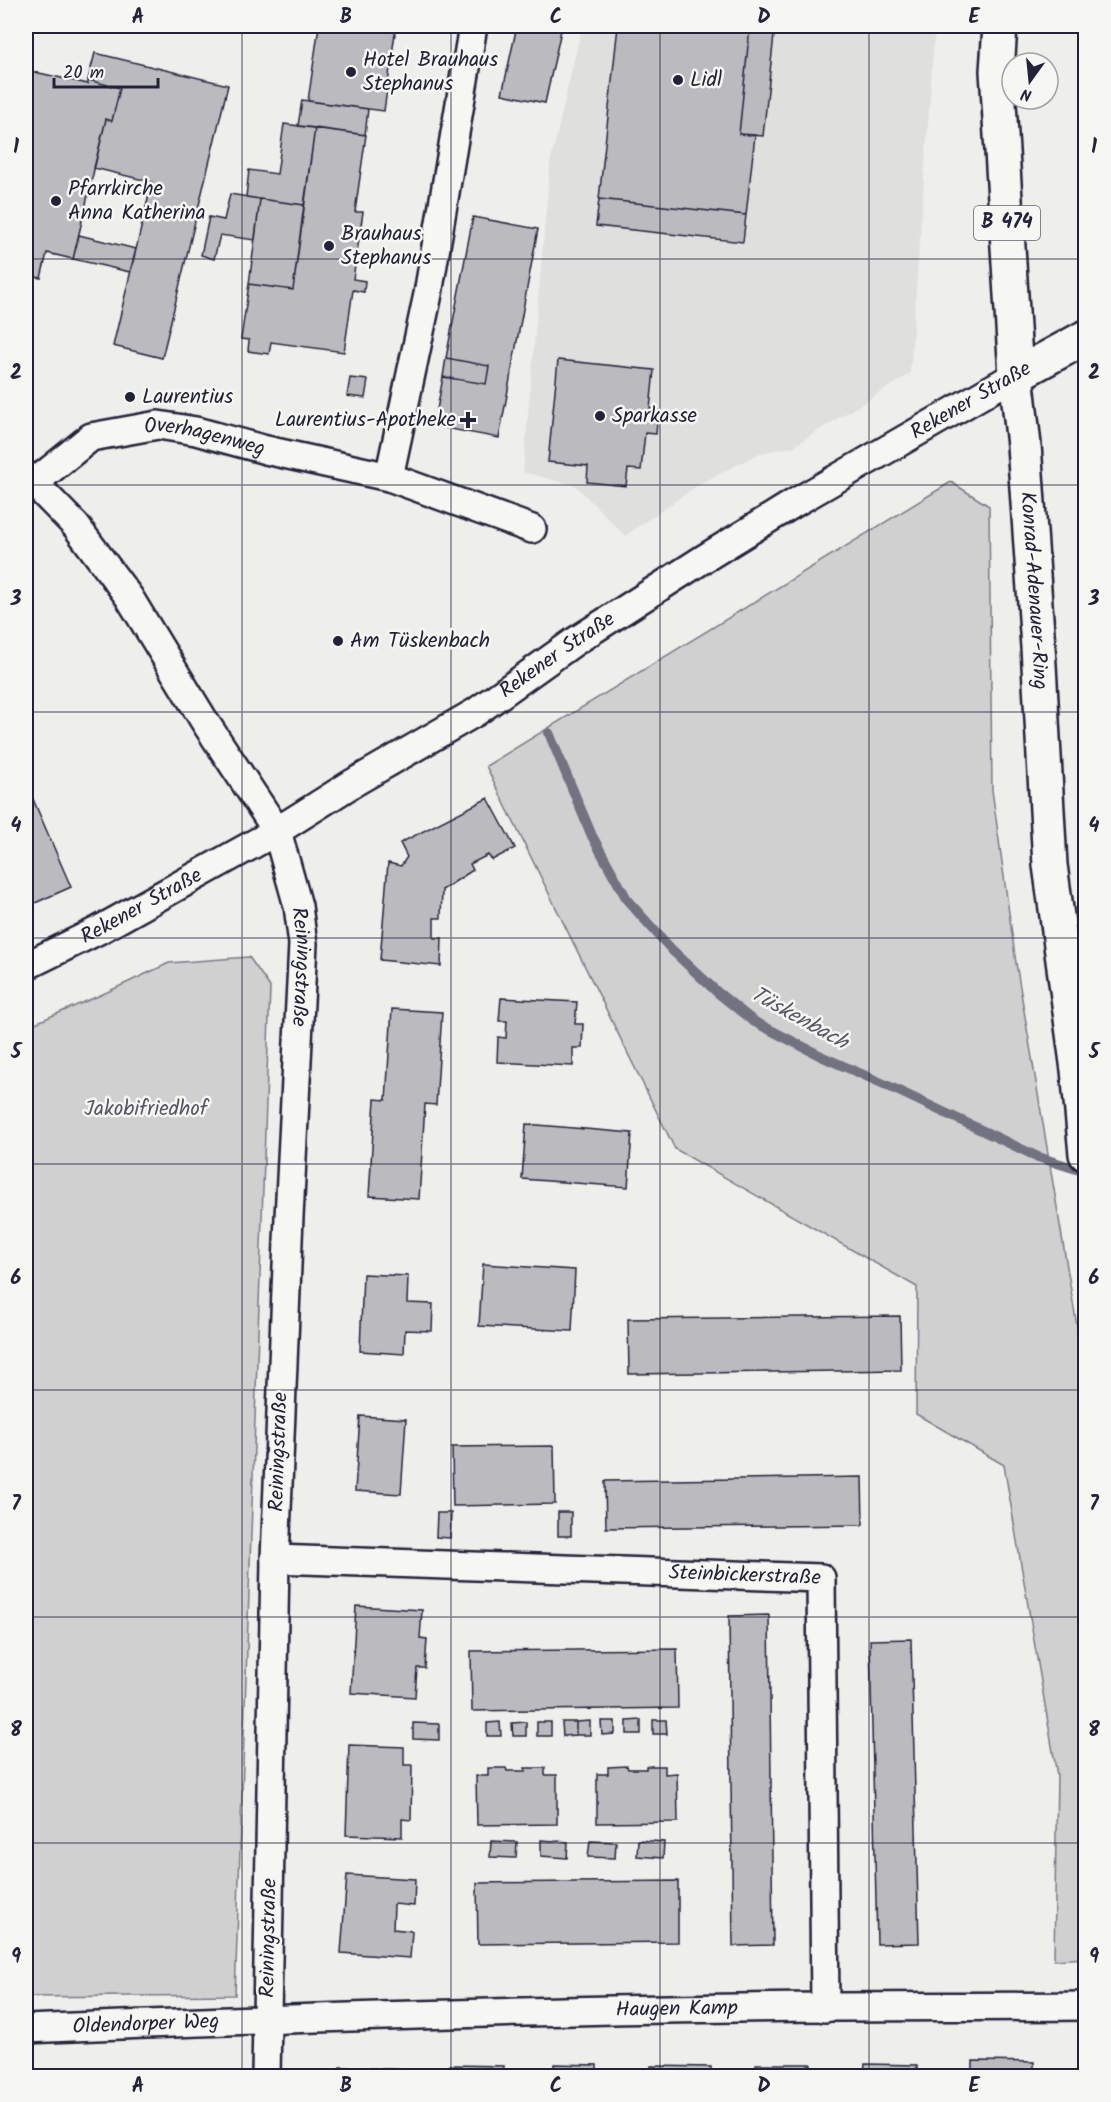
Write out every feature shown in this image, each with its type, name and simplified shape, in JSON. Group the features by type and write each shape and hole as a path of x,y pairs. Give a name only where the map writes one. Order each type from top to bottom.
{"main road":[{"name":"Konrad-Adenauer-Ring","path":"1000,26 998,71 1016,375 1026,469 1050,865 1078,1070 1086,1154"},
{"name":"Rekener Straße","path":"1016,375 1086,337"}],"street":[{"path":"389,477 428,294 473,26"},
{"name":"Rekener Straße","path":"26,966 99,930 277,831 353,783 476,712 574,642 762,522 1016,375"},
{"name":"Overhagenweg","path":"30,479 91,437 158,425 389,477 532,529"},
{"path":"30,479 75,526 129,597 205,722 277,831"},
{"name":"Reiningstraße","path":"266,2076 275,1559 303,944 298,906 277,831"},
{"name":"Steinbickerstraße","path":"275,1559 821,1578 825,2008"},
{"name":"Haugen Kamp","path":"267,2019 741,2008 1086,2006"},
{"name":"Oldendorper Weg","path":"26,2029 267,2019"}],"shaded area":[{"path":"582,26 935,26 910,374 792,447 760,453 698,485 625,536 576,486 523,472 550,164"}],"green space":[{"path":"951,482 989,506 992,790 1016,963 1085,1374 1085,1958 1054,1960 1057,1775 1004,1465 916,1414 917,1287 675,1149 486,766"},
{"name":"Jakobifriedhof","path":"249,957 270,987 235,1995 26,1997 26,1027 169,963"}],"building":[{"name":"Hotel Brauhaus Stephanus","path":"319,26 396,26 384,111 308,101"},
{"path":"517,26 562,26 545,103 502,94"},
{"name":"Lidl","path":"618,26 750,26 739,134 755,135 746,215 599,199"},
{"path":"750,26 775,26 763,136 739,134"},
{"path":"95,53 228,85 162,358 113,346 152,182 94,168 106,119 112,121 120,88 88,80"},
{"name":"Pfarrkirche Anna Katherina","path":"26,70 88,84 88,80 120,88 112,121 106,119 73,259 47,253 41,278 26,275"},
{"path":"302,100 368,109 365,135 298,126"},
{"path":"284,124 315,128 304,205 246,197 249,170 277,174"},
{"name":"Brauhaus Stephanus","path":"315,128 366,135 355,212 363,212 353,279 365,281 364,292 353,290 344,352 271,342 269,354 248,351 249,340 241,339 249,284 293,290"},
{"path":"230,194 260,199 255,240 220,235 214,259 201,255 209,217 224,220"},
{"path":"260,199 304,205 293,290 249,284"},
{"path":"599,199 746,215 743,242 596,226"},
{"path":"473,217 538,229 499,438 434,426 443,377 486,384 489,366 446,358"},
{"path":"79,235 136,249 130,272 73,259"},
{"path":"446,358 489,366 486,384 443,377"},
{"path":"558,360 654,370 650,409 658,410 656,434 645,433 641,470 628,469 626,486 587,482 588,466 548,462"},
{"path":"350,378 368,380 365,398 347,396"},
{"path":"26,783 71,887 26,907"},
{"path":"488,798 515,848 492,860 488,855 470,864 473,870 442,890 441,918 434,918 434,938 442,938 441,966 380,960 388,863 401,866 407,857 400,843"},
{"path":"501,998 577,1002 575,1024 583,1024 582,1048 573,1048 573,1066 497,1062 498,1037 506,1038 507,1021 499,1021"},
{"path":"392,1009 442,1012 436,1105 425,1104 419,1199 369,1196 375,1099 386,1100"},
{"path":"526,1124 632,1133 628,1187 522,1179"},
{"path":"483,1264 575,1270 572,1331 479,1326"},
{"path":"363,1274 408,1276 407,1303 433,1304 432,1331 405,1330 404,1354 360,1351"},
{"path":"900,1316 901,1370 629,1374 628,1319"},
{"path":"360,1416 406,1419 401,1494 355,1491"},
{"path":"554,1446 555,1504 453,1506 452,1447"},
{"path":"862,1477 863,1525 606,1528 605,1481"},
{"path":"558,1512 571,1512 571,1536 558,1536"},
{"path":"437,1513 451,1513 450,1538 436,1537"},
{"path":"356,1606 422,1610 420,1638 427,1639 425,1668 417,1668 415,1697 351,1693"},
{"path":"769,1615 773,1945 733,1946 729,1616"},
{"path":"911,1639 919,1943 877,1944 870,1640"},
{"path":"677,1649 678,1708 472,1711 471,1651"},
{"path":"641,1720 641,1734 627,1734 627,1721"},
{"path":"653,1720 666,1720 667,1734 653,1734"},
{"path":"590,1721 590,1735 576,1735 576,1722"},
{"path":"601,1721 615,1721 615,1734 602,1735"},
{"path":"500,1722 501,1736 487,1736 487,1723"},
{"path":"526,1722 526,1736 513,1736 512,1723"},
{"path":"537,1722 551,1722 551,1736 537,1736"},
{"path":"562,1722 576,1722 576,1735 563,1736"},
{"path":"413,1723 439,1724 439,1740 413,1739"},
{"path":"349,1745 404,1747 404,1765 412,1765 411,1820 402,1819 402,1837 346,1835"},
{"path":"627,1766 628,1769 646,1769 646,1766 665,1766 665,1774 677,1773 678,1822 597,1823 597,1774 608,1774 608,1767"},
{"path":"488,1768 526,1771 525,1768 545,1768 545,1775 557,1775 557,1824 477,1825 476,1776 488,1776"},
{"path":"541,1840 568,1842 567,1858 541,1856"},
{"path":"638,1840 664,1842 663,1858 637,1856"},
{"path":"491,1841 517,1842 516,1858 490,1857"},
{"path":"590,1841 616,1842 615,1858 588,1857"},
{"path":"347,1875 415,1879 414,1906 394,1904 393,1929 412,1931 410,1958 341,1953"},
{"path":"678,1881 678,1942 478,1944 477,1883"},
{"path":"973,2061 1034,2062 1034,2076 973,2076"},
{"path":"554,2064 597,2065 597,2076 554,2076"},
{"path":"756,2064 811,2064 811,2076 756,2076"},
{"path":"865,2064 917,2065 917,2076 864,2076"},
{"path":"450,2065 504,2066 503,2076 450,2076"},
{"path":"651,2066 711,2067 711,2076 650,2076"},
{"path":"340,2067 413,2070 413,2076 340,2076"}],"waterway":[{"name":"Tüskenbach","path":"549,733 592,836 628,901 672,950 717,992 753,1021 823,1057 1038,1157 1086,1172"}],"place":[{"name":"Hotel Brauhaus Stephanus","path":"351,72"},
{"name":"Lidl","path":"678,80"},
{"name":"Pfarrkirche Anna Katherina","path":"56,201"},
{"name":"Brauhaus Stephanus","path":"329,246"},
{"name":"Laurentius","path":"130,397"},
{"name":"Sparkasse","path":"600,416"},
{"name":"Laurentius-Apotheke","path":"468,420"},
{"name":"Am Tüskenbach","path":"338,641"}]}
